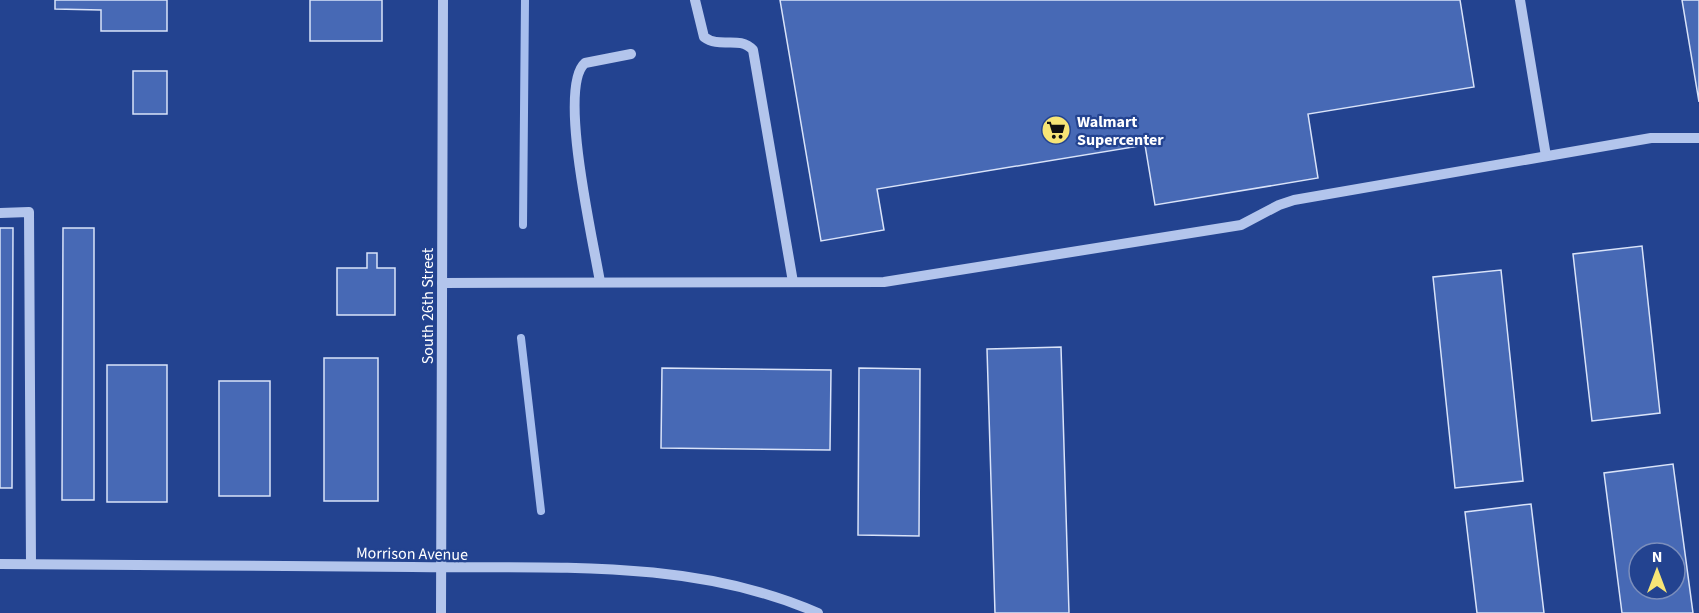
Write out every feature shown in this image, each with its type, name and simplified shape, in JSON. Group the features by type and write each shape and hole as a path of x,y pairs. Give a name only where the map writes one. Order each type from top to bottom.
{"street":[{"name":"South 26th Street","path":"441,613 443,0"},
{"path":"695,0 704,37 716,43 742,42 753,50 793,282"},
{"path":"1520,0 1546,156"},
{"path":"600,282 575,134 576,82 580,68 585,63 631,54"},
{"path":"442,283 884,282 1229,227 1257,219 1279,205 1294,200 1651,138 1699,138"},
{"path":"0,213 29,212 32,564"},
{"name":"Morrison Avenue","path":"0,564 625,571 699,577 755,589 818,613"}],"building":[{"path":"55,0 167,0 167,31 101,31 101,10 55,9"},
{"path":"310,0 382,0 382,41 310,41"},
{"name":"Walmart Supercenter","path":"780,0 1460,0 1474,87 1308,114 1318,178 1155,205 1145,145 877,189 884,230 821,241"},
{"path":"1682,0 1699,0 1699,102"},
{"path":"133,71 167,71 167,114 133,114"},
{"path":"0,228 13,228 12,488 0,488"},
{"path":"63,228 94,228 94,500 62,500"},
{"path":"1642,246 1660,413 1592,421 1573,254"},
{"path":"367,253 377,253 377,268 395,268 395,315 337,315 337,268 367,268"},
{"path":"1501,270 1523,481 1455,488 1433,277"},
{"path":"1061,347 1069,613 995,613 987,349"},
{"path":"324,358 378,358 378,501 324,501"},
{"path":"107,365 167,365 167,502 107,502"},
{"path":"662,368 831,370 830,450 661,448"},
{"path":"859,368 920,369 919,536 858,535"},
{"path":"219,381 270,381 270,496 219,496"},
{"path":"1673,464 1683,541 1627,541 1627,601 1687,601 1687,568 1693,613 1622,613 1604,473"},
{"path":"1531,504 1544,613 1477,613 1465,512"}],"waterway":[{"path":"523,225 525,0"},
{"path":"521,338 541,511"}],"place":[{"name":"Walmart Supercenter","path":"1056,130"}]}
